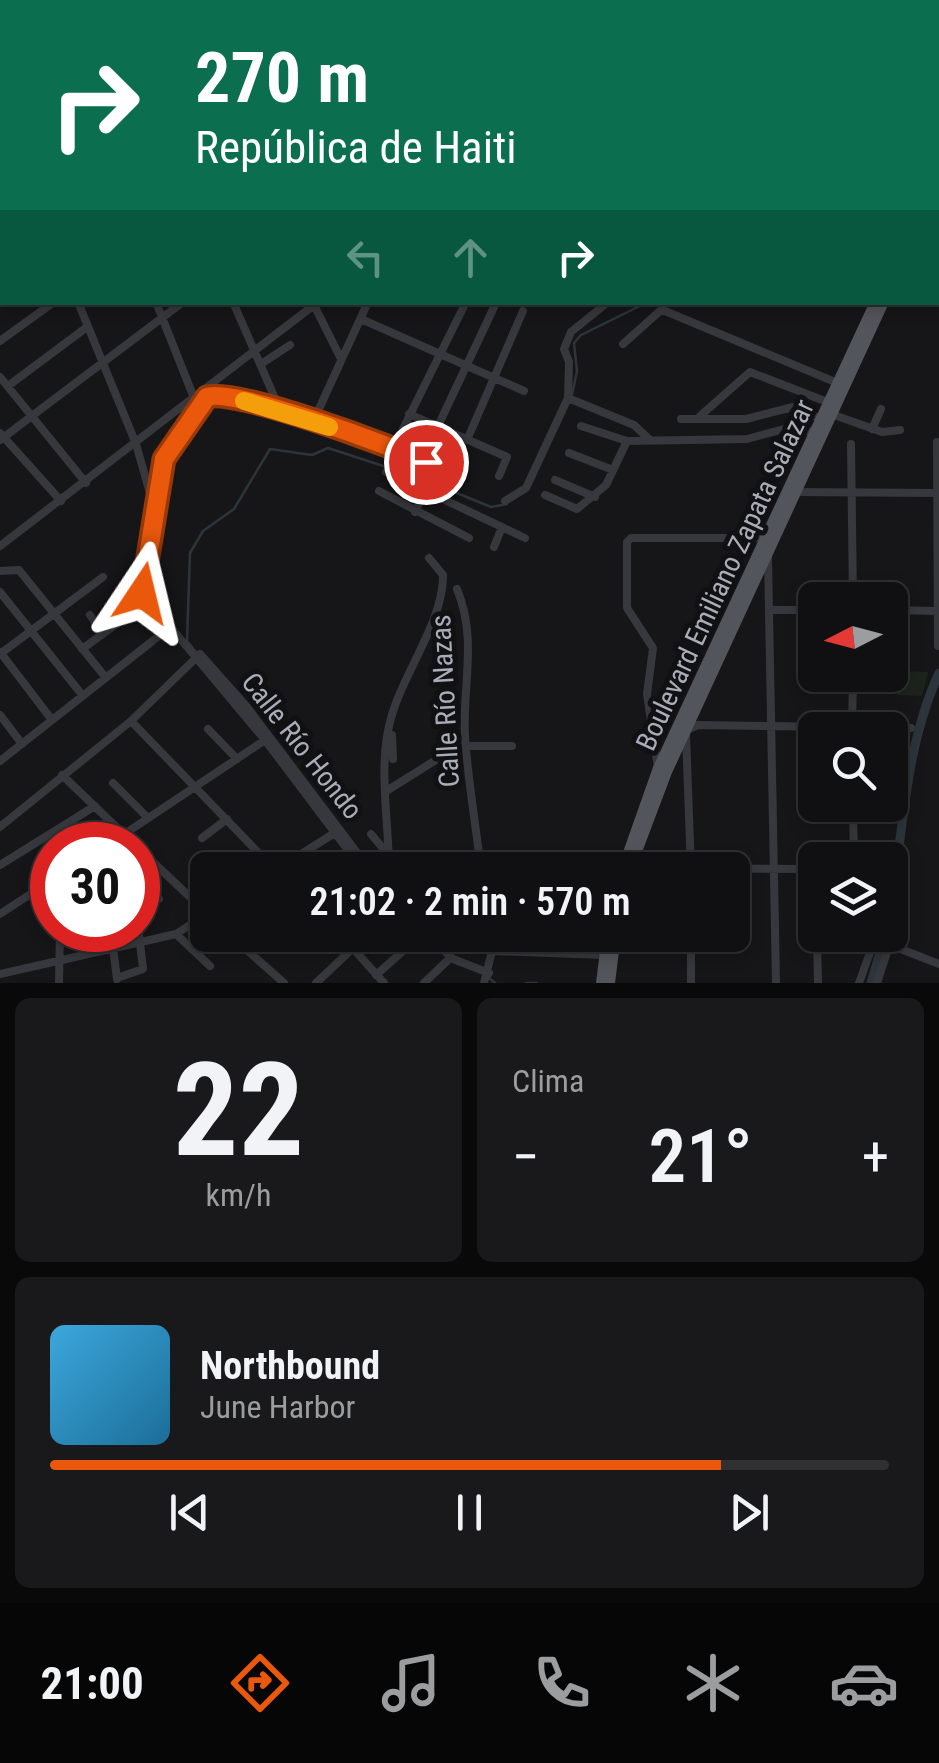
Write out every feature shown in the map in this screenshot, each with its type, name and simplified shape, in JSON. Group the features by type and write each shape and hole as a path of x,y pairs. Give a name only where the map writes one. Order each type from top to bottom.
{"main road":[{"name":"Boulevard Emiliano Zapata Salazar","path":"635,852 681,735 768,557 816,432 829,413 874,305"},
{"name":"Boulevard Emiliano Zapata Salazar","path":"633,852 658,768 681,735 686,708 883,305"},
{"path":"610,983 614,952"},
{"path":"601,983 604,954"}],"street":[{"path":"0,340 50,305"},
{"path":"79,305 136,444 155,511"},
{"path":"157,305 194,398"},
{"path":"61,501 1,437 179,305"},
{"path":"233,305 281,412"},
{"path":"146,481 210,392 313,305"},
{"path":"316,305 340,357"},
{"path":"312,422 367,305"},
{"path":"388,460 391,446 464,305"},
{"path":"438,426 495,305"},
{"path":"505,501 526,488 568,398 571,382 564,348 570,332 604,305"},
{"path":"623,344 660,310 840,384"},
{"path":"466,440 523,311"},
{"path":"360,319 524,391"},
{"path":"8,386 87,327"},
{"path":"261,364 290,345"},
{"path":"700,416 750,372 829,413"},
{"path":"0,377 86,483"},
{"path":"0,546 194,398 210,392 391,446 425,467 424,487 415,512"},
{"path":"568,398 634,425 650,440"},
{"path":"680,420 700,416 746,419 793,407 829,413 872,429 900,430"},
{"path":"856,422 862,410"},
{"path":"872,429 882,410"},
{"path":"410,414 506,457 499,476"},
{"path":"581,426 627,441 747,439 784,429 816,432"},
{"path":"545,495 578,509 595,497 627,441"},
{"path":"937,442 938,646"},
{"path":"851,444 854,582"},
{"path":"569,453 613,470"},
{"path":"0,827 131,721 198,656 147,602 140,586 156,528 164,459"},
{"path":"386,472 525,538"},
{"path":"554,480 595,497"},
{"path":"379,491 469,538"},
{"path":"794,492 938,493"},
{"path":"0,527 9,538"},
{"path":"494,547 502,527"},
{"path":"658,768 648,694 652,648 627,608 628,542 631,538 767,538"},
{"path":"768,557 776,983"},
{"path":"391,753 398,696 442,588 441,569 429,558"},
{"path":"0,570 19,570 106,678"},
{"path":"52,720 0,653 103,577"},
{"name":"Calle Río Nazas","path":"458,589 468,613 466,746 479,852"},
{"path":"0,592 83,696"},
{"path":"0,608 9,601"},
{"path":"82,649 147,602"},
{"path":"770,610 798,610"},
{"path":"908,610 938,611"},
{"path":"90,615 102,633"},
{"path":"0,761 169,628"},
{"name":"Calle Río Hondo","path":"198,656 350,852"},
{"name":"Calle Río Hondo","path":"198,656 247,707 354,852"},
{"path":"388,852 393,726 403,697"},
{"path":"0,715 22,744"},
{"path":"131,721 258,852"},
{"path":"690,852 681,735 696,725 798,727"},
{"path":"208,729 237,759"},
{"path":"144,822 265,740"},
{"path":"466,746 512,746"},
{"path":"388,790 439,758"},
{"path":"62,775 109,822"},
{"path":"113,783 148,818"},
{"path":"0,865 95,806"},
{"path":"202,838 226,819"},
{"path":"304,852 333,834"},
{"path":"371,834 387,852"},
{"path":"750,868 798,869"},
{"path":"160,869 190,897"},
{"path":"0,914 30,894"},
{"path":"160,937 176,934 190,925"},
{"path":"176,934 210,966"},
{"path":"60,952 60,983"},
{"path":"0,974 95,952"},
{"path":"114,952 118,980 142,972 140,952"},
{"path":"249,952 284,983"},
{"path":"316,983 350,952"},
{"path":"357,952 384,983"},
{"path":"376,975 404,952"},
{"path":"444,952 486,976"},
{"path":"548,952 604,954"},
{"path":"691,952 692,983"},
{"path":"818,952 818,983"},
{"path":"859,983 875,952"},
{"path":"877,983 880,952"},
{"path":"908,952 939,964"},
{"path":"424,983 447,961"}],"shaded area":[{"path":"908,671 928,672 922,696 897,695 908,692"}],"waterway":[{"path":"572,395 577,371 574,343 581,335 642,305"},
{"path":"196,652 187,641 190,553 203,531 234,509 270,449 312,455 328,448 423,479"},
{"path":"430,482 491,507 507,504"},
{"path":"899,842 918,732 939,673"},
{"path":"871,983 880,952"},
{"path":"487,976 495,983"},
{"path":"526,983 537,983"}],"slow traffic":[{"path":"244,401 329,427"}],"route":[{"path":"142,593 140,586 156,528 157,488 164,459 207,397 222,394 391,446 426,462"}]}
